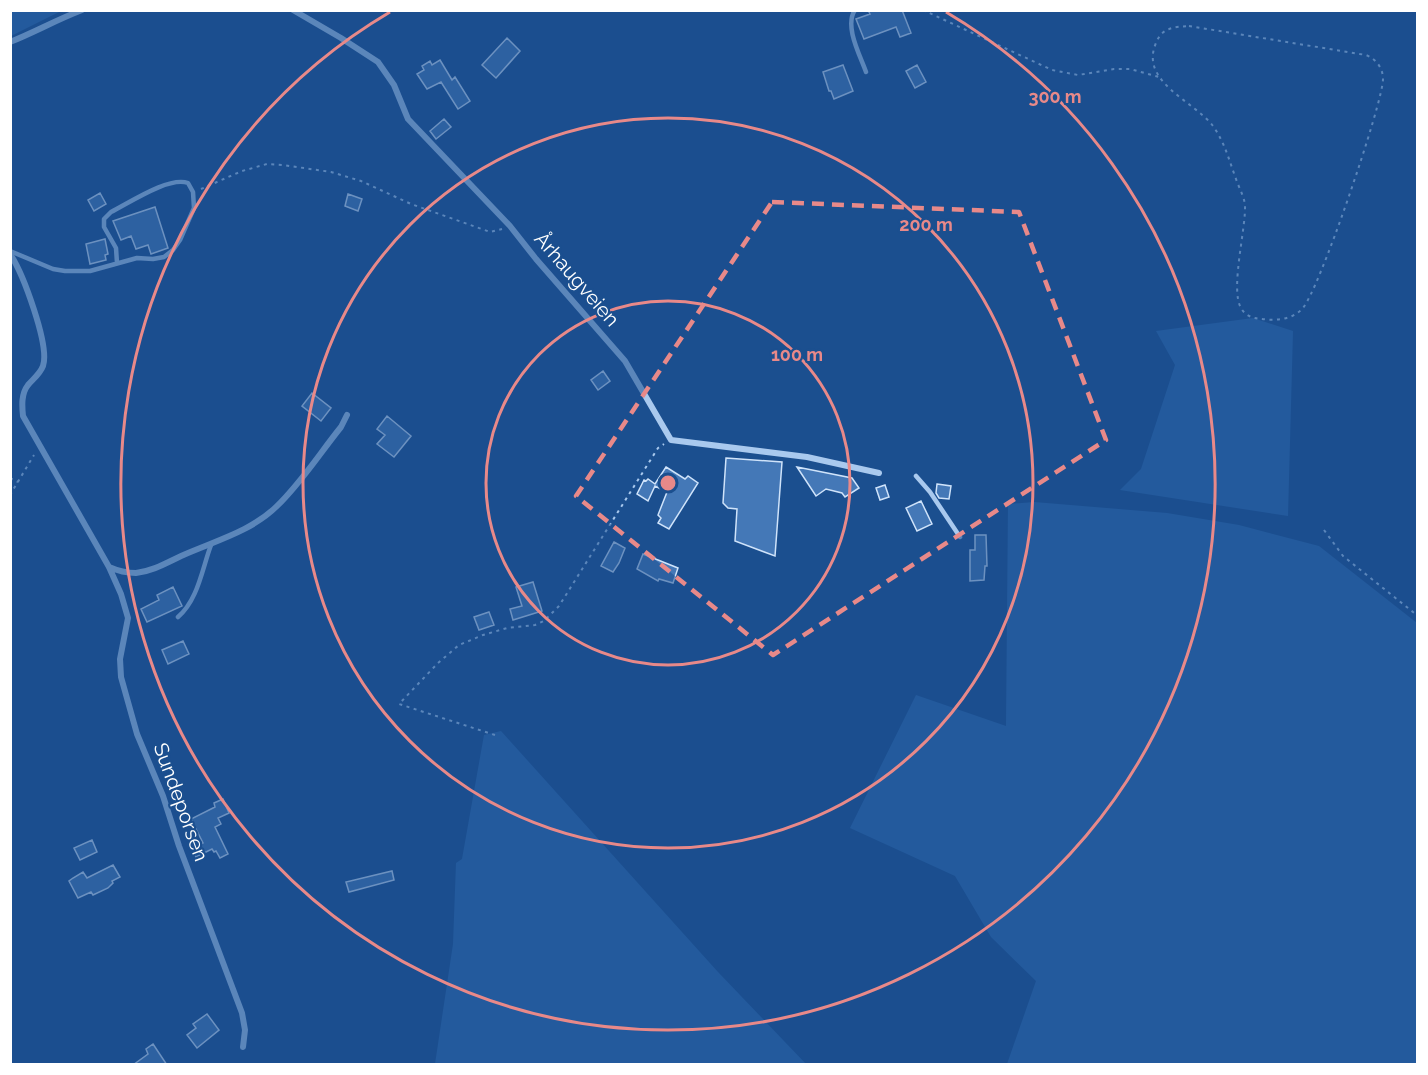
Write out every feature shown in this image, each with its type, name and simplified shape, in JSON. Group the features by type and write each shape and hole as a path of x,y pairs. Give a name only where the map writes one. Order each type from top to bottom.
{"street":[{"path":"10,42 82,10"},
{"name":"Århaugveien","path":"293,10 378,62 394,86 408,119 510,226 625,361 670,440"},
{"name":"Sundeporsen","path":"10,253 34,312 44,352 42,368 26,387 22,401 23,416 109,567 121,594 128,618 120,659 121,677 138,734 163,796 178,846 242,1013 245,1030 243,1047"},
{"path":"109,567 128,573 144,571 211,545 257,521 276,507 347,416"},
{"path":"670,440 807,457 879,473"}],"lane":[{"path":"855,10 851,19 852,30 866,72"},
{"path":"117,262 116,248 104,227 104,219 111,212 170,182 188,183 193,192"},
{"name":"Sundeporsen","path":"10,253 53,269 65,271 90,271 137,258 164,257 180,240 194,208 193,192"},
{"path":"916,476 930,492 960,537"},
{"path":"178,616 186,610 191,601 211,545"}],"path":[{"path":"923,10 1052,70 1078,75 1114,69 1130,69 1159,78 1206,118 1222,140 1229,155 1245,206 1238,297 1242,310 1255,318 1280,319 1294,315 1305,307 1310,298 1327,254 1365,146 1382,88 1381,68 1373,58 1366,55 1190,26 1169,28 1159,36 1154,45 1153,57 1159,78"},
{"path":"193,192 242,171 267,164 284,165 331,172 361,181 411,204 490,232 510,226"},
{"path":"495,735 399,704 438,663 459,645 507,628 535,625 544,621 559,606 574,584 658,448 670,440"},
{"path":"10,495 39,447"},
{"path":"10,478 18,482"},
{"path":"1324,530 1343,556 1418,616"}],"highlighted area":[{"path":"772,202 1019,212 1106,440 773,655 576,496"}],"shaded area":[{"path":"11,10 61,10 61,11 11,36"},
{"path":"1253,318 1293,331 1288,516 1120,490 1141,469 1175,365 1156,331"},
{"path":"1034,502 1167,513 1239,525 1319,546 1417,623 1417,1064 1007,1064 1036,981 991,937 955,876 850,828 916,695 1006,726 1008,504"},
{"path":"501,731 718,972 806,1064 435,1064 453,944 456,863 462,859 484,735"}],"building":[{"path":"868,10 902,10 911,33 900,37 896,27 864,39 856,19 870,14"},
{"path":"507,38 520,51 496,78 482,65"},
{"path":"440,60 452,80 455,77 470,101 458,109 441,82 427,89 417,74 424,70 422,66 430,61 432,65"},
{"path":"843,65 853,91 834,99 823,72"},
{"path":"917,65 926,82 915,88 906,71"},
{"path":"444,119 451,127 436,139 430,131"},
{"path":"100,193 106,204 94,211 88,200"},
{"path":"348,194 362,199 358,211 345,206"},
{"path":"155,207 168,248 151,254 148,245 136,249 131,236 121,240 113,221"},
{"path":"105,239 108,254 105,255 106,260 90,264 86,244"},
{"path":"603,371 610,381 598,390 591,380"},
{"path":"312,393 331,408 321,421 302,406"},
{"path":"387,416 411,436 394,457 377,444 385,435 377,429"},
{"path":"726,458 782,462 775,556 735,541 737,509 728,508 723,503"},
{"path":"666,467 685,479 688,476 698,483 669,529 658,523 661,518 658,515 667,492 655,486 648,501 637,494 644,480 648,479 655,484"},
{"path":"797,467 852,478 859,488 845,497 842,493 826,489 816,496"},
{"path":"937,484 951,486 949,499 939,498 936,493"},
{"path":"885,485 889,497 880,500 876,488"},
{"path":"921,501 932,524 917,531 906,508"},
{"path":"975,535 986,535 987,566 985,566 984,580 970,581 970,550 975,550"},
{"path":"614,542 625,548 613,572 601,566"},
{"path":"643,554 678,568 673,583 659,579 658,581 637,569"},
{"path":"533,582 542,611 513,620 510,609 522,606 516,587"},
{"path":"173,587 182,606 147,622 141,609 159,600 157,595"},
{"path":"489,612 494,625 479,630 474,617"},
{"path":"183,641 189,654 168,664 162,650"},
{"path":"223,799 229,813 218,818 221,824 215,827 228,854 220,858 212,849 196,857 192,849 203,843 191,819 215,807 214,803"},
{"path":"92,840 97,852 80,860 74,848"},
{"path":"113,865 120,877 112,881 113,883 108,888 93,895 91,892 78,898 69,881 83,872 87,878"},
{"path":"392,871 394,880 349,892 346,882"},
{"path":"207,1014 219,1030 197,1048 187,1035 196,1028 193,1024"},
{"path":"153,1044 167,1065 133,1065 148,1054 146,1049"}]}
